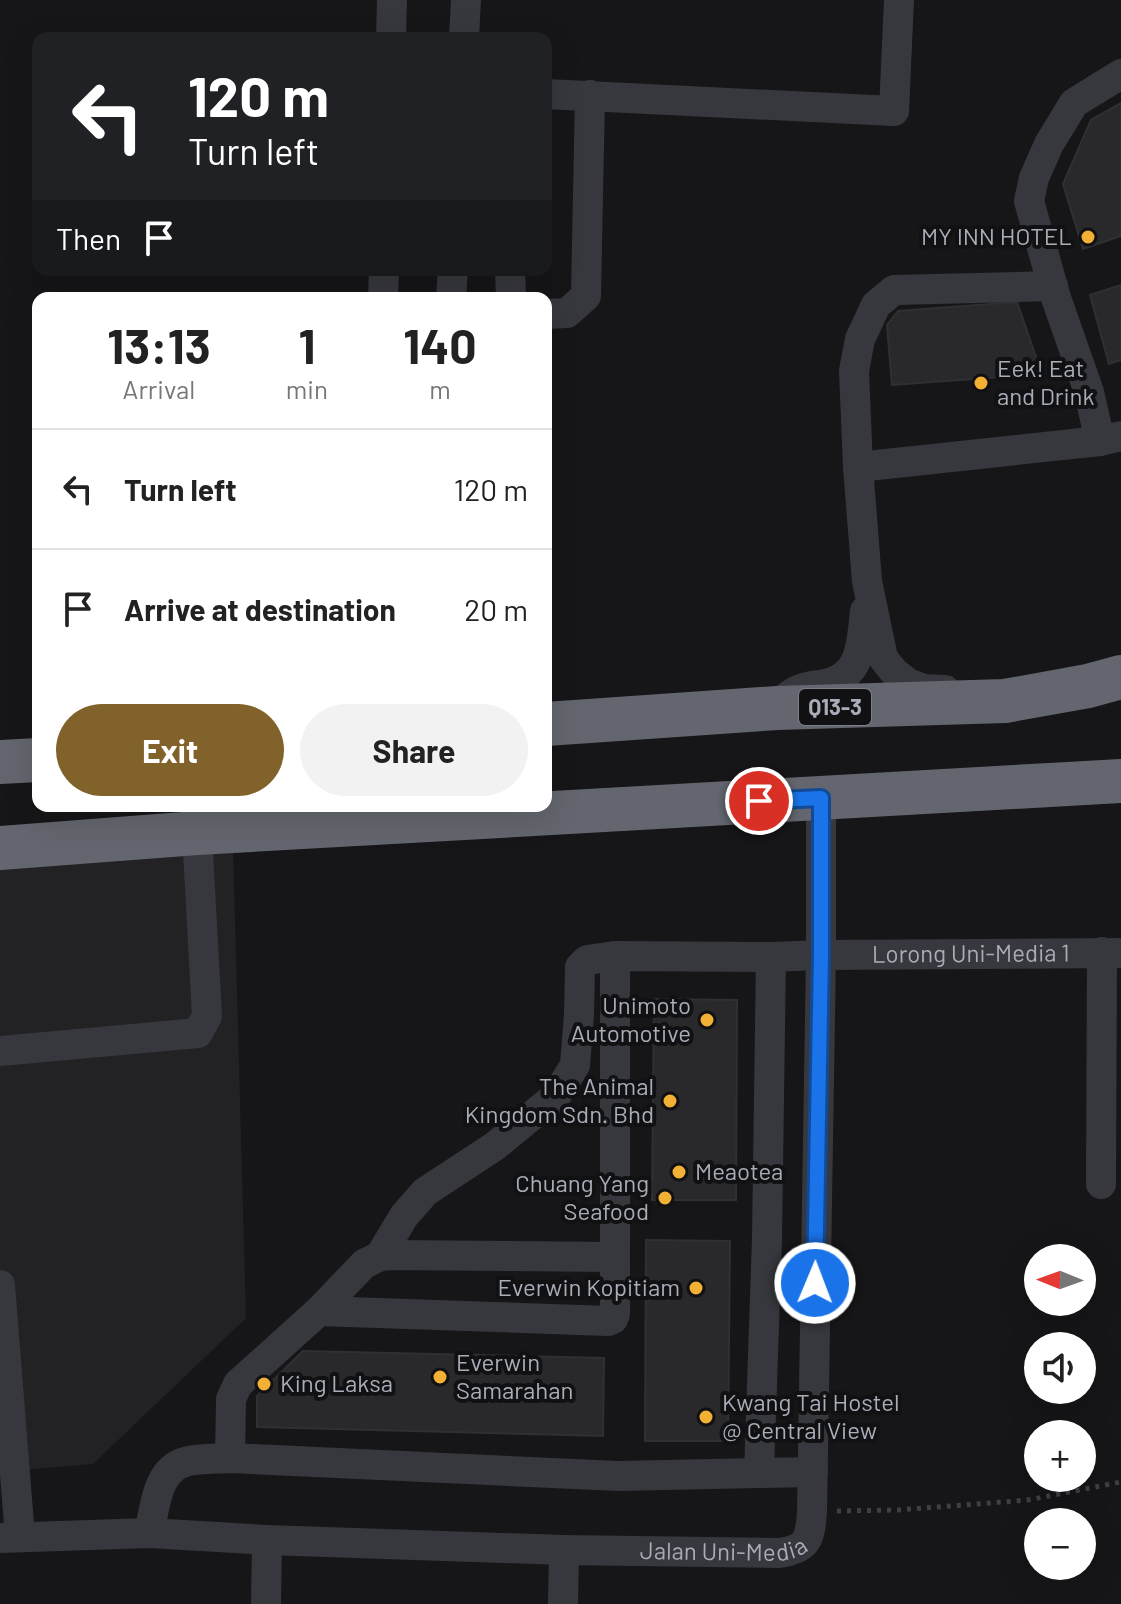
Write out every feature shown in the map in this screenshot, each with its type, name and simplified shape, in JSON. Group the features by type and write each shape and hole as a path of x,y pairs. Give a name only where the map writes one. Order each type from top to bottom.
{"highway":[{"name":"Q13-3","path":"552,723 777,708 1005,701 1121,677"},
{"path":"0,762 32,760"},
{"path":"0,848 197,833 1121,781"}],"street":[{"path":"391,32 392,0"},
{"path":"464,32 466,0"},
{"path":"552,94 894,111 899,0"},
{"path":"858,467 1110,438 1089,392 1053,286 1029,201 1034,178 1049,144 1074,103 1121,74"},
{"path":"552,314 567,313 586,296 590,95"},
{"path":"1005,701 969,691 924,689 908,683 883,658 867,581 854,371 860,339 876,305 894,290 1053,286"},
{"path":"777,708 788,695 806,687 842,679 852,668 860,652 867,581"},
{"path":"0,747 32,740"},
{"name":"Jalan Uni-Media","path":"10,1537 149,1533 564,1550 779,1553 794,1551 805,1544 811,1530 813,1472 821,798"},
{"path":"0,1051 198,1033 207,1016 197,833"},
{"path":"1101,1184 1111,952"},
{"name":"Lorong Uni-Media 1","path":"615,956 1111,952"},
{"path":"319,1311 613,1319 615,956 587,960 580,967 575,1065 556,1096 495,1146 425,1192 404,1216 380,1256"},
{"path":"759,1473 767,1238 771,957"},
{"path":"230,1458 231,1399 238,1384 319,1311 364,1264 380,1256 615,1257"},
{"path":"0,1285 10,1537"},
{"path":"149,1533 162,1480 172,1468 186,1461 230,1458 618,1476 813,1472"},
{"path":"266,1604 267,1540"},
{"path":"563,1604 564,1550"}],"path":[{"path":"812,1512 898,1510 1028,1500 1121,1482"}],"shaded area":[{"path":"233,846 246,1318 93,1464 0,1472 0,863"}],"building":[{"path":"1121,103 1121,236 1083,249 1063,184 1091,120"},
{"path":"1121,285 1121,360 1109,364 1090,295"},
{"path":"1017,302 1042,374 892,385 887,325 898,311"},
{"path":"654,999 737,1000 736,1200 652,1200"},
{"path":"646,1240 730,1241 728,1441 645,1441"},
{"name":"Everwin Samarahan","path":"303,1351 604,1358 603,1436 257,1427 257,1396"}],"place":[{"name":"MY INN HOTEL","path":"1088,237"},
{"name":"Eek! Eat and Drink","path":"981,383"},
{"name":"Unimoto Automotive","path":"707,1020"},
{"name":"The Animal Kingdom Sdn. Bhd","path":"670,1101"},
{"name":"Meaotea","path":"679,1172"},
{"name":"Chuang Yang Seafood","path":"665,1198"},
{"name":"Everwin Kopitiam","path":"696,1288"},
{"name":"Everwin Samarahan","path":"440,1377"},
{"name":"King Laksa","path":"264,1384"},
{"name":"Kwang Tai Hostel @ Central View","path":"706,1417"}],"route":[{"path":"759,801 821,798 815,1283"}]}
